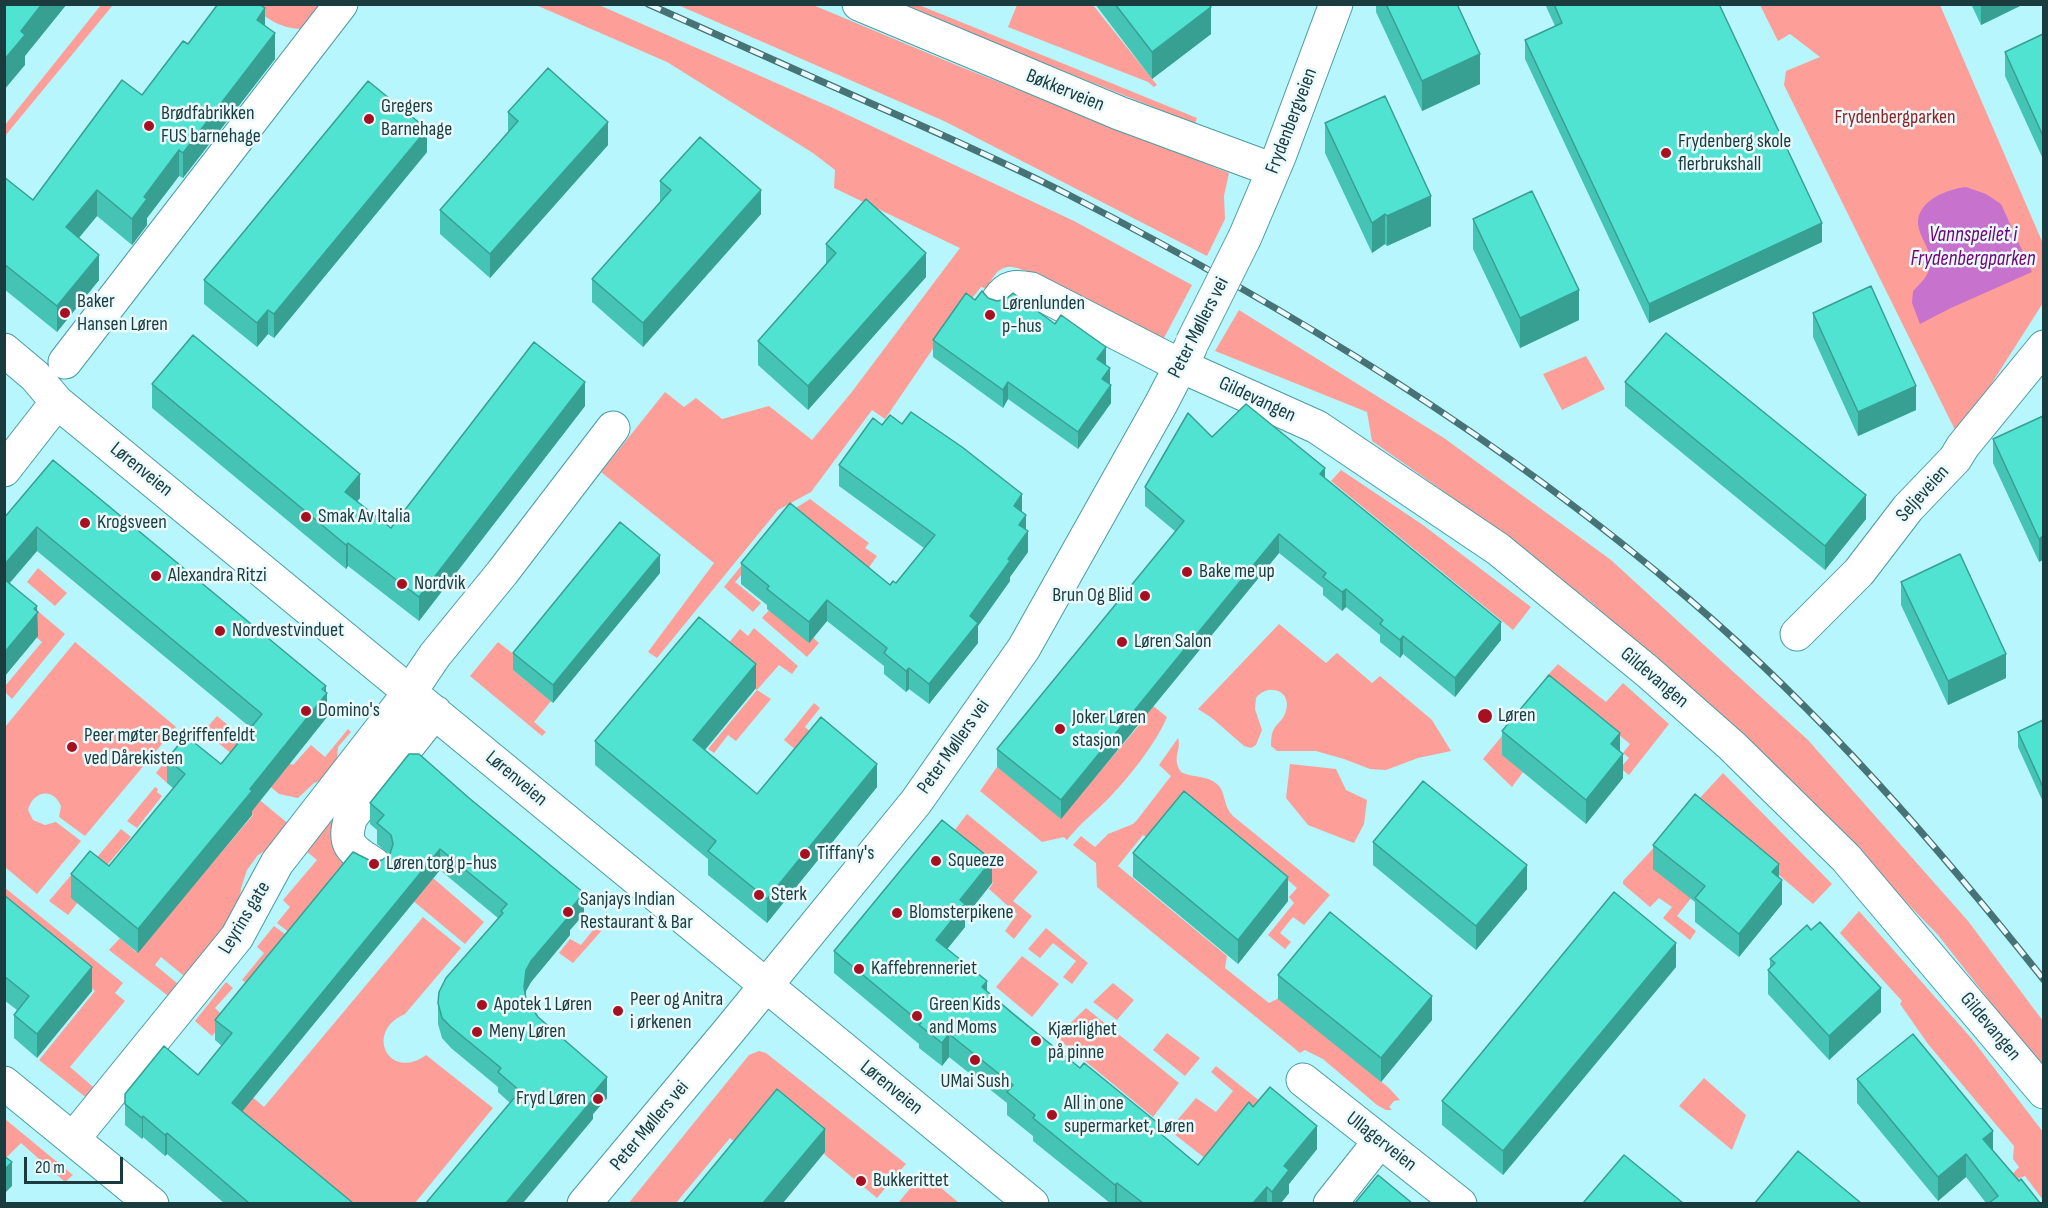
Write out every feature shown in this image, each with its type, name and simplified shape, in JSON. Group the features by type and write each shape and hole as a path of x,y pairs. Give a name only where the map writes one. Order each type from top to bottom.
{"street":[{"path":"65,362 341,4"},
{"name":"Bøkkerveien","path":"859,4 1119,113 1273,170"},
{"name":"Frydenbergveien","path":"1245,237 1336,4"},
{"name":"Peter Møllers vei","path":"584,1203 766,986 916,802 1024,648 1161,404 1245,237"},
{"name":"Gildevangen","path":"998,300 1009,288 1017,286 1031,289 1186,355 1317,428 1498,549 1647,670 1732,746 1846,858 2043,1092"},
{"name":"Seljeveien","path":"1797,634 1859,572 1908,508 1955,459 1963,446 2043,348"},
{"name":"Lørenveien","path":"4,350 35,376 57,402 1032,1203"},
{"path":"4,470 57,402"},
{"name":"Leyrins gate","path":"73,1139 237,938 277,864 410,692 435,655 502,573 613,429"},
{"path":"374,864 356,853 350,846 347,830 351,817 435,712"},
{"name":"Ullagerveien","path":"1303,1080 1460,1203"},
{"path":"4,1083 152,1203"},
{"path":"1330,1203 1380,1141"}],"green space":[{"path":"101,5 113,5 5,136 5,125"},
{"path":"249,5 320,5 302,29 279,24"},
{"path":"536,5 599,5 833,108 1074,221 1192,285 1164,338 1156,340 1057,285 1019,268 1008,267 997,272 987,289 981,287 963,310 960,309 885,419 872,410 811,492 778,510 657,658 648,652 714,563 601,472 665,392 684,407 696,398 722,419 769,406 812,440 851,393 960,248 834,188 835,170 813,153 667,62"},
{"path":"678,5 813,5 961,67 1229,173 1224,196 1225,219 1207,256 944,121"},
{"path":"900,5 919,5 1197,118 1195,124"},
{"path":"1017,5 1093,5 1157,85 1154,87 1148,82 1008,27"},
{"name":"Frydenbergparken","path":"1760,5 1940,5 2044,246 2043,303 1958,436 1784,85 1786,71 1820,57 1790,34 1778,41"},
{"path":"1239,310 1444,438 1611,560 1808,740 1968,921 2043,1021 2043,1069 1938,935 1778,770 1592,603 1449,495 1372,441 1367,412 1215,351"},
{"path":"1586,356 1605,389 1562,410 1543,374"},
{"path":"1341,470 1423,525 1531,607 1513,630 1331,481"},
{"path":"810,499 869,543 865,548 877,556 865,573 785,523 735,582 761,603 753,612 724,587 780,518"},
{"path":"38,568 67,593 55,606 27,582"},
{"path":"27,602 65,634 12,699 5,692 5,686 42,642 14,619"},
{"path":"769,610 808,633 819,643 807,657 762,618"},
{"path":"1279,624 1326,663 1337,653 1372,683 1380,676 1432,720 1451,751 1418,758 1386,770 1370,769 1316,751 1277,751 1271,746 1272,735 1286,712 1287,703 1281,693 1270,690 1259,694 1256,698 1255,709 1262,730 1256,745 1251,748 1244,746 1198,709"},
{"path":"754,628 798,666 792,674 779,665 757,690 701,644 727,645 740,629 748,636"},
{"path":"75,642 176,727 85,836 59,817 61,806 53,796 43,794 34,799 28,810 33,820 45,825 56,822 81,841 37,894 5,867 5,727"},
{"path":"498,642 521,660 513,670 551,701 534,722 546,732 542,736 470,676"},
{"path":"1090,655 1167,717 1130,775 1067,840 1064,837 1042,842 980,791 997,767 1062,816 1147,716 1082,664"},
{"path":"1558,664 1606,702 1623,683 1669,724 1629,775 1620,768 1629,758 1623,753 1630,744 1558,685 1502,754 1523,772 1512,787 1483,759 1548,680 1546,677"},
{"path":"757,690 771,699 736,741 728,735 714,753 708,749"},
{"path":"814,703 820,708 805,727 818,738 803,756 784,740"},
{"path":"217,716 246,740 233,755 204,731"},
{"path":"348,729 351,732 338,747 337,760 327,778 314,783 298,798 279,794 252,771 288,763 293,765 311,745 325,757"},
{"path":"184,738 290,825 273,846 258,855 247,870 241,888 239,905 189,980 161,957 155,965 183,988 172,999 109,950 120,938 136,952 253,815 188,759 167,783 156,773"},
{"path":"1178,738 1177,762 1181,772 1210,780 1218,785 1233,816 1330,895 1304,925 1293,917 1280,933 1291,942 1285,949 1268,935 1294,903 1289,897 1297,888 1267,862 1153,842 1143,835 1118,866 1227,956 1225,968 1269,1003 1279,998 1389,1088 1400,1100 1394,1101 1389,1107 1392,1110 1386,1110 1377,1105 1323,1059 1305,1050 1300,1053 1097,887 1096,863 1073,845 1081,836 1095,847 1108,834 1133,824 1137,820 1171,776 1159,765"},
{"path":"1290,764 1336,769 1346,790 1367,800 1364,824 1354,843 1308,825 1286,798"},
{"path":"1723,773 1832,884 1813,904 1704,811 1692,897 1677,916 1696,931 1690,940 1663,918 1672,907 1659,898 1650,907 1623,884 1623,881"},
{"path":"155,787 162,796 137,828 127,821"},
{"path":"342,797 333,823 332,838 338,854 345,863 295,937 277,923 290,907 283,900 317,860 299,845"},
{"path":"967,814 1038,872 1013,901 1032,916 1014,939 1005,931 1017,914 989,889 993,883 945,843"},
{"path":"121,829 131,837 102,871 92,863"},
{"path":"418,865 484,922 465,944 388,880"},
{"path":"78,867 91,876 78,902 68,915 49,901"},
{"path":"4,887 123,983 115,993 125,1001 70,1067 98,1091 90,1098 84,1096 39,1060 95,991 5,915"},
{"path":"1859,911 1972,1039 2043,1132 2043,1200 2025,1176 2002,1185 2019,1167 2013,1159 2014,1146 1928,1044 1900,1004 1902,1001 1840,933"},
{"path":"423,917 461,948 405,1014 392,1022 386,1032 384,1042 386,1051 392,1059 402,1063 413,1062 426,1055 493,1108 415,1203 353,1203 198,1075 210,1060 264,1107"},
{"path":"597,925 603,929 573,963 559,953 570,939 581,945"},
{"path":"274,926 293,940 253,988 242,980 264,953 257,947"},
{"path":"1046,928 1088,963 1072,984 1063,977 1076,961 1053,943 1040,958 1028,949"},
{"path":"1022,956 1059,984 1032,1017 996,987"},
{"path":"226,982 233,988 215,1008 226,1019 212,1036 195,1021"},
{"path":"1113,983 1134,1000 1117,1020 1093,1002"},
{"path":"1086,1008 1179,1083 1153,1117 1056,1037"},
{"path":"1167,1033 1200,1058 1185,1076 1153,1050"},
{"path":"759,1051 766,1053 906,1164 877,1198 825,1153 745,1150 730,1138 676,1203 628,1204 749,1055"},
{"path":"1216,1066 1261,1102 1206,1159 1169,1130 1196,1098 1216,1112 1233,1091 1211,1072"},
{"path":"1704,1078 1746,1115 1732,1150 1679,1106"},
{"path":"5,1119 73,1175 65,1182 21,1143 5,1159"},
{"path":"927,1176 959,1203 898,1203 918,1179"}],"water":[{"name":"Vannspeilet i Frydenbergparken","path":"1966,187 1986,194 2001,204 2032,272 1920,324 1912,303 1913,291 1926,276 1930,259 1918,220 1921,212 1932,199 1940,194"}],"building":[{"path":"4,4 42,4 21,31 25,35 4,60"},
{"path":"218,4 259,4 265,8 257,20 275,33 183,153 179,150 144,197 147,199 132,219 97,190 66,227 99,255 57,306 4,264 4,177 33,200 122,80 142,95 183,41 188,44"},
{"path":"1115,4 1209,4 1211,7 1152,52"},
{"path":"1386,4 1457,4 1480,54 1422,81"},
{"path":"1554,4 1719,4 1822,223 1649,304 1525,40 1562,23"},
{"path":"2043,34 2043,136 2005,52"},
{"path":"548,68 608,122 490,254 440,210 518,121 508,112"},
{"path":"368,81 427,129 274,314 268,310 257,323 204,280"},
{"path":"1385,96 1431,196 1387,216 1385,214 1372,223 1325,123"},
{"path":"700,137 761,190 643,323 592,279 671,190 660,181"},
{"path":"1532,191 1579,290 1520,318 1473,219"},
{"path":"866,199 926,253 808,386 758,341 836,253 826,244"},
{"path":"1871,286 1916,386 1858,412 1813,313"},
{"path":"982,291 988,298 997,301 1006,299 1013,293 1055,324 1061,315 1106,347 1097,359 1110,368 1102,379 1111,385 1078,432 1008,382 1003,390 933,340 966,293 975,300"},
{"path":"1666,333 1866,495 1825,546 1625,382"},
{"path":"193,335 360,474 345,492 391,528 534,342 585,382 419,597 348,543 346,545 152,384"},
{"path":"1246,404 1325,468 1320,474 1501,622 1455,678 1403,636 1400,640 1380,624 1383,620 1346,589 1342,592 1323,577 1326,573 1279,534 1061,800 997,749 1184,521 1145,487 1188,413 1212,437"},
{"path":"911,412 962,447 1022,494 1014,506 1026,515 1019,525 1028,531 1008,559 1010,561 970,616 978,623 929,684 909,668 906,671 884,653 887,648 827,600 809,622 767,589 769,586 741,563 790,503 890,585 893,581 896,583 935,535 839,465 873,418 882,425 890,415 902,424"},
{"path":"2043,416 2043,536 2039,539 1993,439"},
{"path":"53,460 326,686 322,689 327,693 250,789 252,791 138,929 71,874 90,851 109,866 185,774 167,759 186,736 221,764 262,714 37,527 4,565 4,518"},
{"path":"620,522 660,555 553,685 513,653"},
{"path":"1960,554 2006,654 1948,681 1901,582"},
{"path":"4,579 37,606 34,609 38,612 4,653"},
{"path":"699,617 756,664 693,740 757,794 821,717 877,764 767,899 708,851 716,841 595,741"},
{"path":"1549,675 1620,733 1611,744 1623,754 1586,800 1502,731"},
{"path":"2043,720 2043,787 2018,732"},
{"path":"409,754 419,754 584,893 568,912 570,915 531,961 526,970 524,987 526,999 538,1017 607,1077 591,1096 593,1099 506,1203 426,1203 520,1091 498,1072 501,1068 442,1018 438,1003 439,992 446,978 503,913 501,911 507,904 440,849 232,1103 353,1203 249,1203 167,1133 165,1135 125,1104 125,1094 164,1046 198,1075 232,1033 215,1020 353,852 373,862 382,860 390,854 393,844 391,835 377,823 384,815 370,803"},
{"path":"1423,781 1527,865 1476,926 1373,842"},
{"path":"1184,791 1288,877 1238,940 1133,853"},
{"path":"1695,794 1779,864 1772,872 1782,880 1739,934 1695,898 1705,886 1653,845"},
{"path":"942,820 992,860 960,900 965,904 936,940 987,981 982,987 1013,1014 1080,1068 1084,1063 1159,1124 1155,1129 1198,1165 1249,1102 1253,1107 1270,1087 1317,1126 1284,1166 1289,1170 1272,1192 1267,1187 1253,1203 1143,1203 1117,1183 1115,1185 1033,1118 1035,1115 1007,1092 1013,1085 949,1034 942,1043 834,951"},
{"path":"1614,892 1676,943 1503,1151 1442,1101"},
{"path":"4,895 92,967 37,1034 14,1015 29,996 4,976"},
{"path":"1330,912 1432,996 1381,1058 1278,975"},
{"path":"1820,922 1881,988 1829,1036 1768,970 1775,963 1770,959 1807,925 1811,930"},
{"path":"1913,1034 1993,1131 1983,1139 2040,1203 1989,1203 1998,1196 1966,1154 1938,1177 1857,1079"},
{"path":"777,1089 825,1129 763,1203 683,1203"},
{"path":"1798,1151 1861,1203 1755,1203"},
{"path":"1624,1155 1683,1203 1583,1203"},
{"path":"4,1156 12,1162 4,1170"},
{"path":"1378,1175 1412,1203 1355,1203"}],"railway":[{"path":"648,4 969,147 1067,194 1231,282 1311,329 1468,430 1544,484 1618,541 1739,643 1832,734 1876,781 1962,879 2044,980"}],"place":[{"name":"Gregers Barnehage","path":"369,119"},
{"name":"Brødfabrikken FUS barnehage","path":"149,126"},
{"name":"Frydenberg skole flerbrukshall","path":"1666,153"},
{"name":"Baker Hansen Løren","path":"65,313"},
{"name":"Lørenlunden p-hus","path":"990,315"},
{"name":"Smak Av Italia","path":"306,517"},
{"name":"Krogsveen","path":"85,523"},
{"name":"Bake me up","path":"1187,572"},
{"name":"Alexandra Ritzi","path":"156,576"},
{"name":"Nordvik","path":"402,584"},
{"name":"Brun Og Blid","path":"1145,596"},
{"name":"Nordvestvinduet","path":"220,631"},
{"name":"Løren Salon","path":"1122,642"},
{"name":"Domino's","path":"306,711"},
{"name":"Løren","path":"1485,716"},
{"name":"Joker Løren stasjon","path":"1060,729"},
{"name":"Peer møter Begriffenfeldt ved Dårekisten","path":"72,747"},
{"name":"Tiffany's","path":"805,854"},
{"name":"Squeeze","path":"936,861"},
{"name":"Løren torg p-hus","path":"374,864"},
{"name":"Sterk","path":"759,895"},
{"name":"Sanjays Indian Restaurant & Bar","path":"568,912"},
{"name":"Blomsterpikene","path":"897,913"},
{"name":"Kaffebrenneriet","path":"859,969"},
{"name":"Apotek 1 Løren","path":"482,1005"},
{"name":"Peer og Anitra i ørkenen","path":"618,1011"},
{"name":"Green Kids and Moms","path":"917,1016"},
{"name":"Meny Løren","path":"477,1032"},
{"name":"Kjærlighet på pinne","path":"1036,1041"},
{"name":"UMai Sush","path":"975,1060"},
{"name":"Fryd Løren","path":"598,1099"},
{"name":"All in one supermarket, Løren","path":"1052,1115"},
{"name":"Bukkerittet","path":"861,1181"}]}
